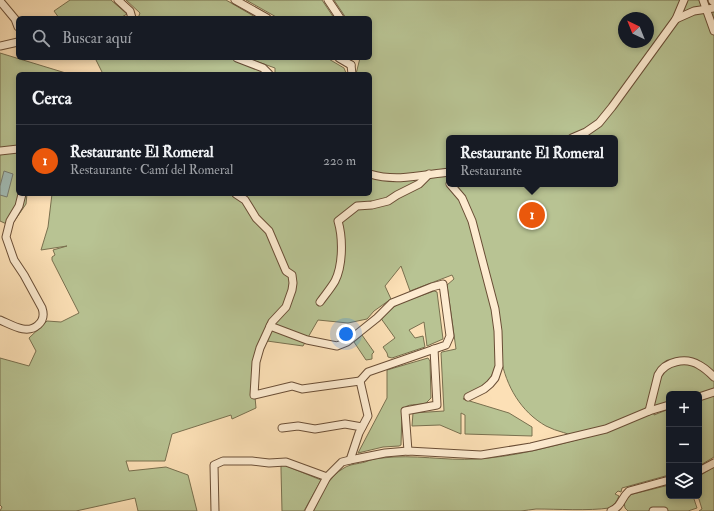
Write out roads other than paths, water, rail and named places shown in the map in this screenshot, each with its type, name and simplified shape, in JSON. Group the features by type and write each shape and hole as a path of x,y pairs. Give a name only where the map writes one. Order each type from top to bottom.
{"street":[{"path":"118,0 130,11 131,16"},
{"path":"235,0 263,16"},
{"path":"328,0 339,16"},
{"path":"579,135 600,122 626,89 659,40 676,19 684,0"},
{"path":"703,0 714,31"},
{"path":"0,1 16,22"},
{"path":"676,19 694,11 714,8"},
{"path":"0,46 16,42"},
{"path":"242,60 263,68 267,72"},
{"path":"352,72 353,61"},
{"path":"0,151 16,149"},
{"path":"372,174 391,179 402,179 446,172"},
{"path":"440,173 446,179"},
{"path":"320,302 335,280 339,266 340,229 338,221 357,206 372,205 388,201 420,184 429,174"},
{"path":"453,187 462,198 472,221 498,331 499,366 495,378 484,389 468,397"},
{"path":"0,320 26,330 31,330 41,323 44,314 24,275 14,260 6,237 10,221 19,206 22,196"},
{"path":"239,196 245,200 256,218 269,231 286,271 292,275 293,283 286,307 272,322 270,326 260,348 256,362 254,395 292,386 302,389 360,381 368,372 446,345 450,336 443,284 392,303 365,328 347,342 337,346 307,340 270,326"},
{"path":"408,451 405,411 437,405 434,349"},
{"path":"649,411 658,375 660,371 668,364 674,362 691,362 700,365 714,377"},
{"path":"350,460 362,427 368,416 360,381"},
{"path":"702,396 714,392"},
{"path":"308,511 327,477 342,462 385,453 408,451 481,455 531,447 606,429 649,411 666,406"},
{"path":"282,428 298,426 315,429 345,424 362,427"},
{"path":"215,511 214,465 223,461 252,461 269,463 286,462 327,477"},
{"path":"702,469 714,463"},
{"path":"611,511 620,509 624,495 628,491 666,481"},
{"path":"653,511 664,511"}],"water":[{"path":"4,171 13,174 7,197 0,195 0,186"}],"place":[{"name":"Restaurante El Romeral","path":"532,215"}]}
